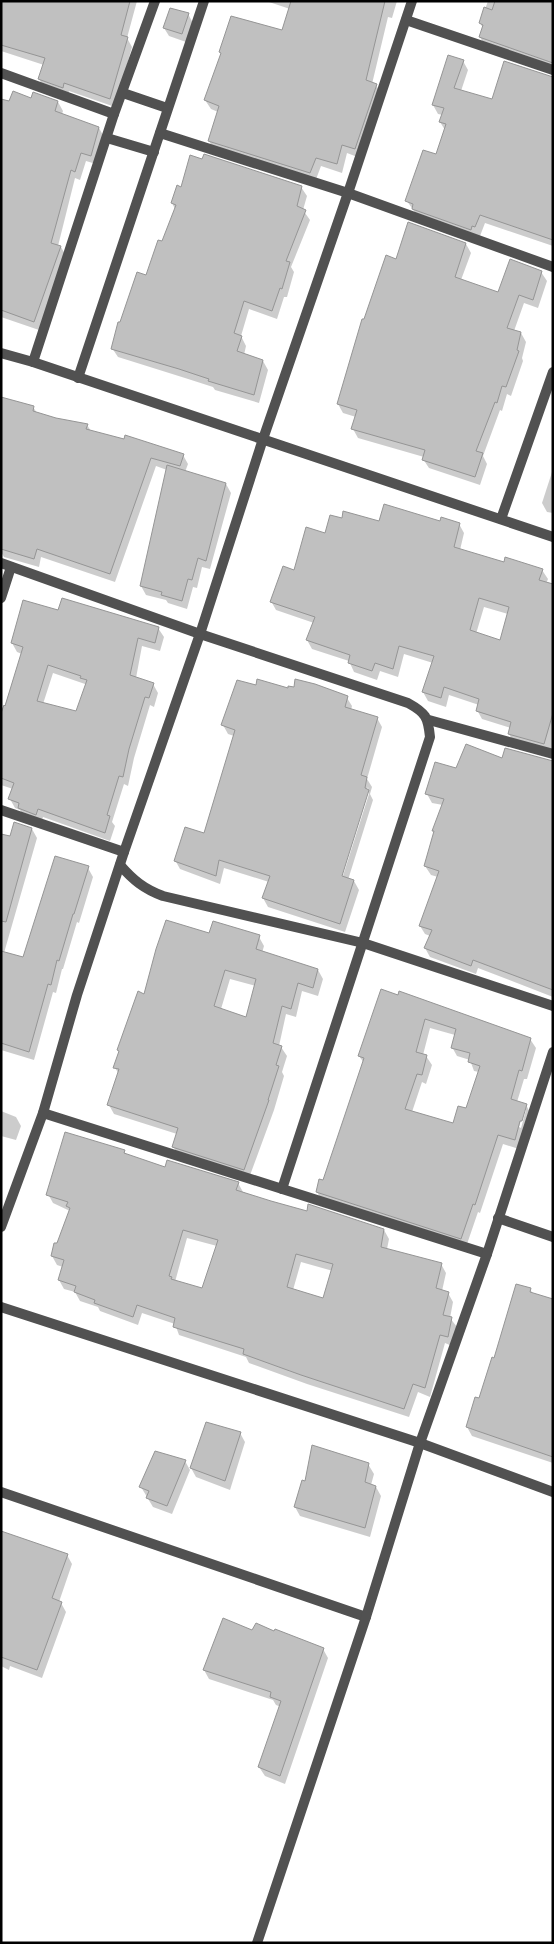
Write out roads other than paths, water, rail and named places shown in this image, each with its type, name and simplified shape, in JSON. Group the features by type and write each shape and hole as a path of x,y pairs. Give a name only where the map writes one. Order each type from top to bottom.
{"street":[{"path":"33,362 108,138 114,114 154,1"},
{"path":"78,378 204,1"},
{"path":"1,1227 43,1113 77,995 124,852 200,634 262,439 348,193 412,1"},
{"path":"406,20 553,70"},
{"path":"1,73 114,114"},
{"path":"123,93 167,108"},
{"path":"160,133 348,193 553,267"},
{"path":"108,138 154,152"},
{"path":"1,353 33,362 553,537"},
{"path":"501,519 553,372"},
{"path":"1,598 6,565 200,634 408,703 420,710 429,720 553,754"},
{"path":"282,1189 430,737 429,720"},
{"path":"1,810 124,852"},
{"path":"120,865 134,882 149,891 163,896 363,942 553,1006"},
{"path":"257,1943 366,1617 420,1443 487,1254 553,1052"},
{"path":"43,1113 487,1254"},
{"path":"498,1218 553,1237"},
{"path":"1,1307 420,1443 553,1492"},
{"path":"1,1492 366,1617"}]}
